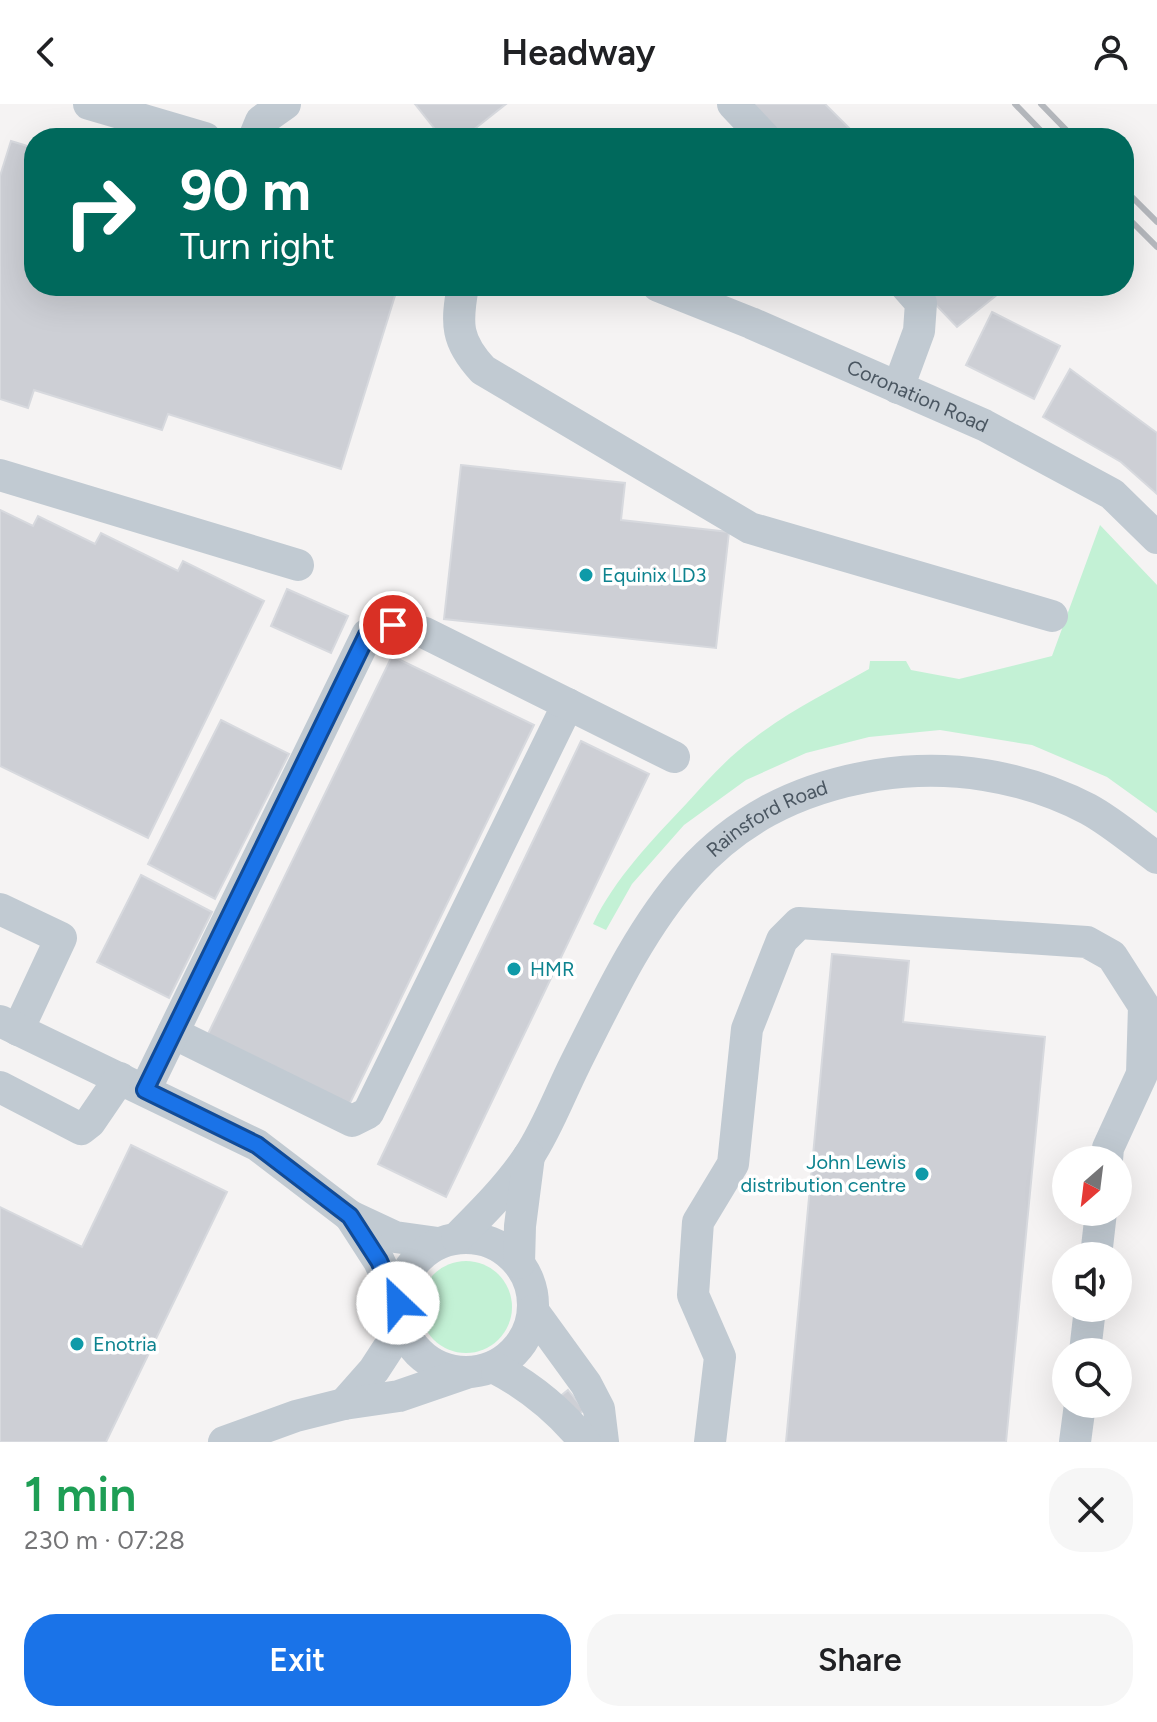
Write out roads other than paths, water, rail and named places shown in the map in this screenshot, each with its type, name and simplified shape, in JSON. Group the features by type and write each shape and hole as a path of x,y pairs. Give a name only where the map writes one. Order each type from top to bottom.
{"street":[{"path":"92,104 172,128"},
{"path":"258,128 261,121 285,104"},
{"path":"733,104 756,128"},
{"path":"462,296 459,332 466,350 483,370 750,528 1052,616"},
{"name":"Coronation Road","path":"683,296 984,425 1112,494 1157,538"},
{"path":"898,388 919,331 921,303 915,296"},
{"path":"0,475 298,565"},
{"path":"0,1087 81,1129 132,1084 173,1033 367,635 393,625 425,633 674,757"},
{"path":"173,1033 352,1121 368,1113 568,704"},
{"name":"Rainsford Road","path":"447,1240 484,1210 529,1156 597,1019 640,941 685,877 711,849 758,814 807,792 856,779 914,769 971,772 1029,785 1089,810 1157,858"},
{"path":"0,909 61,938 9,1026 257,1145 350,1216 395,1237 478,1238 499,1246 519,1263 531,1286 533,1311 525,1337 514,1353 480,1370 399,1396 344,1404 296,1416 224,1442"},
{"path":"710,1442 720,1357 693,1295 698,1222 733,1164 747,1029 782,940 799,923 1087,942 1112,956 1144,1006 1142,1074 1109,1146"},
{"name":"Rainsford Road","path":"519,1263 520,1226 529,1156"},
{"path":"350,1216 379,1261 417,1352 438,1367 480,1370 526,1385 570,1424 585,1442"},
{"path":"344,1404 374,1370 400,1315 402,1282 412,1264 424,1252 447,1240"},
{"path":"533,1311 586,1384 599,1409 603,1442"},
{"path":"1075,1442 1078,1418"}],"railway":[{"path":"1015,104 1038,128"},
{"path":"1041,104 1064,128"},
{"path":"1134,199 1157,222"},
{"path":"1134,224 1157,247"}],"place":[{"name":"Equinix LD3","path":"586,575"},
{"name":"HMR","path":"514,969"},
{"name":"John Lewis distribution centre","path":"922,1174"},
{"name":"Enotria","path":"77,1344"}]}
